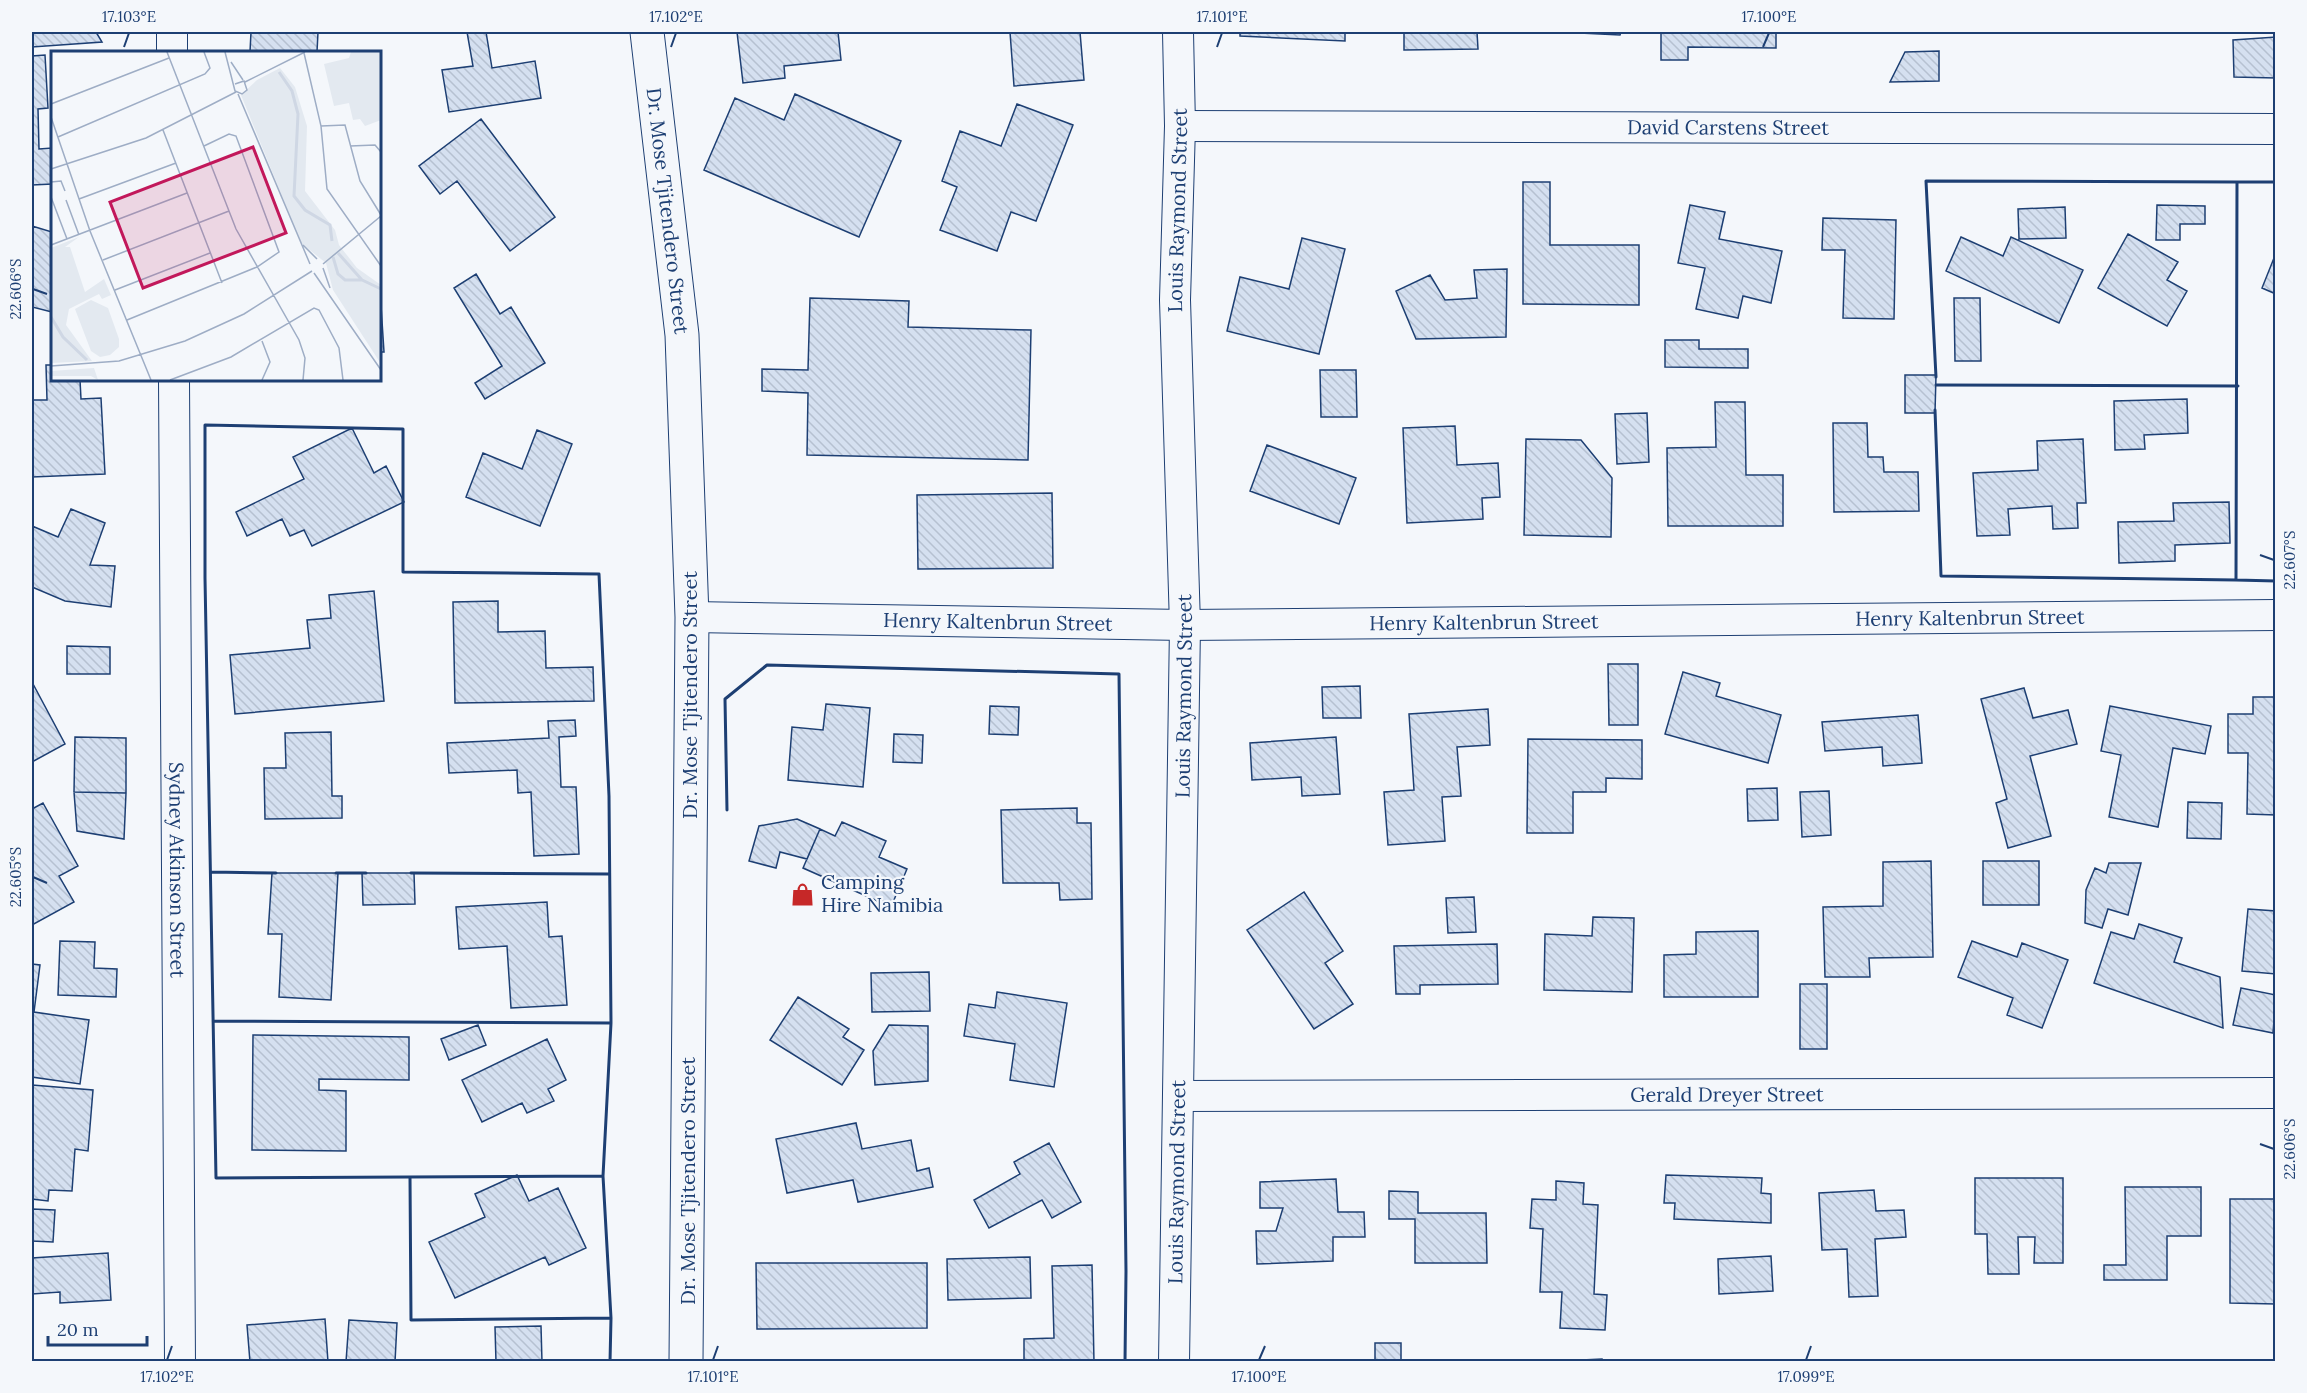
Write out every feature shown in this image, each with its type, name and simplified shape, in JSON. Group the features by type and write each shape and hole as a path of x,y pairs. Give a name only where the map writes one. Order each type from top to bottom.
{"street":[{"path":"172,32 172,51"},
{"name":"Dr. Mose Tjitendero Street","path":"647,32 682,335 692,617 686,1362"},
{"name":"Louis Raymond Street","path":"1174,1362 1185,625 1175,300 1179,126 1178,32"},
{"name":"David Carstens Street","path":"1179,126 2276,129"},
{"name":"Sydney Atkinson Street","path":"174,381 180,1362"},
{"name":"Henry Kaltenbrun Street","path":"692,617 1185,625 2276,615"},
{"name":"Gerald Dreyer Street","path":"1178,1095 2276,1093"}],"building":[{"path":"32,32 96,32 102,42 32,47"},
{"path":"251,32 318,32 317,51 250,51"},
{"path":"467,32 486,32 492,68 535,61 541,98 449,112 442,70 473,66"},
{"path":"737,32 838,32 841,60 784,66 785,78 743,83"},
{"path":"1010,32 1080,32 1084,80 1014,86"},
{"path":"1240,32 1345,32 1345,41 1240,36"},
{"path":"1404,32 1477,32 1478,49 1404,50"},
{"path":"1559,32 1621,32 1620,35"},
{"path":"1661,32 1776,32 1776,48 1688,47 1688,60 1661,60"},
{"path":"2276,37 2276,78 2234,77 2233,40"},
{"path":"1939,51 1939,81 1890,82 1905,52"},
{"path":"45,55 48,108 38,109 39,149 51,148 51,184 32,185 32,56"},
{"path":"795,94 901,141 859,237 704,170 735,98 784,120"},
{"path":"1017,104 1073,125 1036,221 1011,212 997,251 940,230 957,187 942,181 960,131 1001,146"},
{"path":"481,119 555,217 510,251 457,181 440,194 419,166"},
{"path":"1523,182 1550,182 1550,245 1639,245 1639,305 1523,304"},
{"path":"1690,205 1725,212 1719,239 1782,251 1771,303 1743,296 1738,318 1696,309 1705,268 1678,263"},
{"path":"2157,205 2205,206 2205,224 2180,224 2180,240 2156,240"},
{"path":"2065,207 2066,238 2019,239 2018,209"},
{"path":"1823,218 1896,220 1894,319 1843,318 1845,250 1822,250"},
{"path":"32,226 51,232 51,312 32,307"},
{"path":"2128,234 2178,262 2167,280 2187,291 2167,326 2098,288"},
{"path":"1961,237 2003,256 2011,237 2083,270 2059,323 1946,271"},
{"path":"1302,238 1345,249 1319,354 1227,331 1240,277 1289,289"},
{"path":"2276,253 2276,294 2262,288"},
{"path":"1507,269 1506,337 1416,339 1396,291 1430,275 1445,300 1477,298 1474,270"},
{"path":"476,274 500,314 511,307 545,363 485,399 475,383 502,366 454,288"},
{"path":"810,298 909,301 908,327 1031,330 1028,460 807,455 808,393 762,391 762,369 808,370"},
{"path":"1954,298 1980,298 1981,361 1955,361"},
{"path":"381,306 384,352 381,352"},
{"path":"1665,340 1699,340 1699,349 1748,349 1748,368 1665,367"},
{"path":"46,365 51,365 51,381 80,381 81,399 101,398 105,474 32,477 32,400 47,400"},
{"path":"1320,370 1356,370 1357,417 1321,417"},
{"path":"1905,375 1936,375 1935,413 1905,413"},
{"path":"2187,399 2188,433 2144,435 2145,449 2115,450 2114,401"},
{"path":"1715,402 1745,402 1746,475 1783,475 1783,526 1668,526 1667,448 1716,447"},
{"path":"1647,413 1649,462 1617,464 1615,414"},
{"path":"1833,423 1867,423 1868,457 1883,457 1884,472 1918,472 1919,511 1834,512"},
{"path":"1455,426 1457,465 1498,463 1500,497 1482,498 1483,519 1407,523 1403,428"},
{"path":"352,428 374,473 386,466 404,502 312,546 304,530 290,536 282,519 247,536 236,512 304,479 293,457"},
{"path":"537,430 572,444 540,526 466,497 483,453 522,469"},
{"path":"1526,439 1581,440 1612,478 1611,537 1524,535"},
{"path":"2083,439 2086,503 2077,503 2078,528 2053,529 2052,506 2008,509 2010,535 1977,536 1973,473 2038,470 2037,441"},
{"path":"1267,445 1356,478 1339,524 1250,491"},
{"path":"1052,493 1053,568 918,569 917,495"},
{"path":"2229,502 2230,543 2175,545 2175,561 2119,563 2118,522 2174,521 2173,503"},
{"path":"71,509 105,523 90,565 115,566 111,607 65,601 32,587 32,526 58,537"},
{"path":"374,591 384,701 235,714 230,655 310,648 307,620 331,618 329,595"},
{"path":"498,601 498,632 545,631 546,668 593,667 594,701 455,703 453,602"},
{"path":"67,646 110,647 110,674 67,674"},
{"path":"1608,664 1638,664 1638,725 1609,725"},
{"path":"1683,672 1720,683 1716,696 1781,715 1768,763 1665,734"},
{"path":"32,682 65,744 32,762"},
{"path":"1360,686 1361,718 1323,718 1322,687"},
{"path":"2024,688 2033,718 2068,710 2077,744 2030,756 2051,836 2008,848 1996,803 2007,799 1981,699"},
{"path":"2253,697 2276,697 2276,815 2247,814 2248,753 2228,753 2228,714 2253,714"},
{"path":"826,704 870,708 863,787 788,780 792,727 823,730"},
{"path":"990,706 1019,707 1018,735 989,734"},
{"path":"2110,706 2211,726 2205,754 2173,748 2158,827 2109,817 2121,755 2101,751"},
{"path":"1488,709 1490,745 1457,747 1461,796 1442,797 1445,841 1388,845 1384,792 1414,790 1409,714"},
{"path":"1918,715 1922,763 1883,766 1882,747 1825,751 1822,722"},
{"path":"575,720 576,736 559,737 561,787 576,787 579,854 534,856 531,792 518,793 517,770 449,773 447,743 549,738 548,721"},
{"path":"331,732 332,796 342,796 342,818 265,819 264,768 286,768 285,733"},
{"path":"894,734 923,735 922,763 893,762"},
{"path":"75,737 126,738 126,793 74,792"},
{"path":"1336,737 1340,794 1302,796 1301,777 1252,780 1250,743"},
{"path":"1528,739 1642,740 1642,779 1606,778 1606,792 1573,792 1573,833 1527,833"},
{"path":"1777,788 1778,820 1748,821 1747,789"},
{"path":"1829,791 1831,835 1802,837 1800,792"},
{"path":"74,792 126,793 124,839 77,831"},
{"path":"2188,802 2222,803 2221,839 2187,838"},
{"path":"43,803 78,866 59,876 74,902 32,925 32,809"},
{"path":"1077,808 1077,823 1091,823 1092,899 1060,900 1059,883 1003,883 1001,810"},
{"path":"797,819 820,829 807,859 780,852 776,868 749,861 759,826"},
{"path":"842,822 886,841 879,857 907,869 891,907 803,868 820,829 835,836"},
{"path":"1931,861 1933,957 1869,958 1870,977 1825,977 1823,907 1883,906 1883,862"},
{"path":"1983,861 2039,861 2039,905 1983,905"},
{"path":"2109,863 2141,863 2128,915 2108,909 2102,928 2085,923 2086,890 2095,868 2106,873"},
{"path":"272,873 338,873 331,1000 279,997 282,934 268,934"},
{"path":"362,873 414,873 415,904 363,905"},
{"path":"1304,892 1343,951 1325,963 1353,1004 1314,1029 1247,930"},
{"path":"1474,897 1476,932 1448,933 1446,898"},
{"path":"547,902 549,937 562,936 567,1005 511,1008 507,946 459,949 456,907"},
{"path":"2248,909 2276,911 2276,974 2242,971"},
{"path":"1593,917 1634,918 1632,992 1544,990 1545,934 1592,936"},
{"path":"2139,924 2182,938 2174,962 2220,977 2223,1028 2094,983 2111,932 2134,939"},
{"path":"1758,931 1758,997 1664,997 1664,955 1696,954 1696,932"},
{"path":"60,941 95,942 94,968 117,969 116,997 58,995"},
{"path":"1972,941 2017,957 2022,943 2068,960 2042,1028 2007,1015 2013,998 1958,977"},
{"path":"1497,944 1498,984 1420,985 1420,994 1396,994 1394,946"},
{"path":"32,964 40,965 34,1012 89,1020 80,1084 32,1077"},
{"path":"929,972 930,1011 872,1012 871,973"},
{"path":"1800,984 1827,984 1827,1049 1800,1049"},
{"path":"2241,988 2276,995 2273,1033 2233,1025"},
{"path":"997,992 1067,1003 1054,1087 1010,1080 1015,1044 964,1036 969,1004 995,1008"},
{"path":"798,997 849,1029 843,1037 864,1050 842,1085 770,1040"},
{"path":"478,1025 486,1045 449,1060 441,1039"},
{"path":"889,1025 928,1026 928,1081 875,1085 873,1051"},
{"path":"253,1035 409,1037 409,1080 319,1079 319,1090 346,1091 346,1151 252,1150"},
{"path":"547,1039 566,1080 548,1089 554,1101 527,1113 522,1103 482,1122 462,1080"},
{"path":"32,1085 93,1090 88,1151 75,1149 72,1191 49,1190 48,1201 32,1199"},
{"path":"856,1123 862,1149 911,1140 917,1171 929,1168 933,1187 858,1202 853,1180 787,1193 776,1139"},
{"path":"1049,1143 1081,1202 1052,1218 1042,1200 989,1228 974,1200 1020,1174 1014,1162"},
{"path":"517,1175 529,1201 558,1188 586,1248 549,1265 545,1257 455,1298 429,1242 485,1217 475,1194"},
{"path":"1666,1175 1762,1178 1761,1193 1771,1194 1771,1223 1674,1219 1675,1203 1664,1203"},
{"path":"1975,1178 2063,1178 2063,1263 2034,1263 2035,1237 2018,1237 2019,1274 1988,1274 1987,1234 1975,1234"},
{"path":"1336,1179 1338,1212 1364,1212 1365,1237 1333,1237 1333,1261 1257,1264 1256,1231 1276,1231 1283,1208 1260,1208 1260,1182"},
{"path":"1556,1181 1584,1183 1583,1204 1598,1205 1594,1294 1607,1295 1605,1330 1560,1328 1562,1292 1540,1292 1543,1229 1530,1228 1532,1199 1556,1200"},
{"path":"2125,1187 2201,1187 2201,1236 2167,1236 2167,1280 2104,1280 2104,1265 2126,1265"},
{"path":"1874,1190 1876,1211 1904,1210 1906,1237 1875,1239 1878,1296 1849,1297 1847,1249 1822,1250 1819,1193"},
{"path":"1389,1191 1418,1192 1418,1213 1486,1213 1487,1263 1415,1263 1415,1219 1389,1219"},
{"path":"2230,1199 2276,1199 2276,1304 2230,1303"},
{"path":"32,1209 55,1210 53,1242 32,1241"},
{"path":"108,1253 111,1300 60,1303 60,1292 32,1294 32,1258"},
{"path":"1771,1256 1773,1291 1719,1294 1718,1259"},
{"path":"1030,1257 1031,1298 948,1300 947,1259"},
{"path":"756,1263 927,1263 927,1328 757,1329"},
{"path":"1092,1265 1094,1362 1024,1362 1024,1339 1054,1338 1052,1266"},
{"path":"325,1319 328,1362 250,1362 247,1325"},
{"path":"349,1320 397,1323 395,1362 346,1362"},
{"path":"541,1326 542,1362 496,1362 495,1327"},
{"path":"1375,1343 1401,1343 1401,1362 1375,1362"},
{"path":"1602,1359 1602,1362 1560,1361"}],"wall":[{"path":"1936,377 1926,181 2237,182"},
{"path":"2276,182 2237,182 2236,580 2276,581"},
{"path":"1936,385 2238,386"},
{"path":"1935,410 1941,576 2236,580"},
{"path":"205,425 403,429 403,572 599,574 609,796 611,1023 603,1176 216,1178 205,578 205,425"},
{"path":"727,810 725,699 767,665 1119,674 1125,1362"},
{"path":"211,872 276,873"},
{"path":"336,873 366,873"},
{"path":"411,873 609,874"},
{"path":"213,1021 611,1023"},
{"path":"410,1177 411,1320 611,1318 603,1176"},
{"path":"610,1362 611,1318"}],"place":[{"name":"Camping Hire Namibia","path":"803,894"}]}
